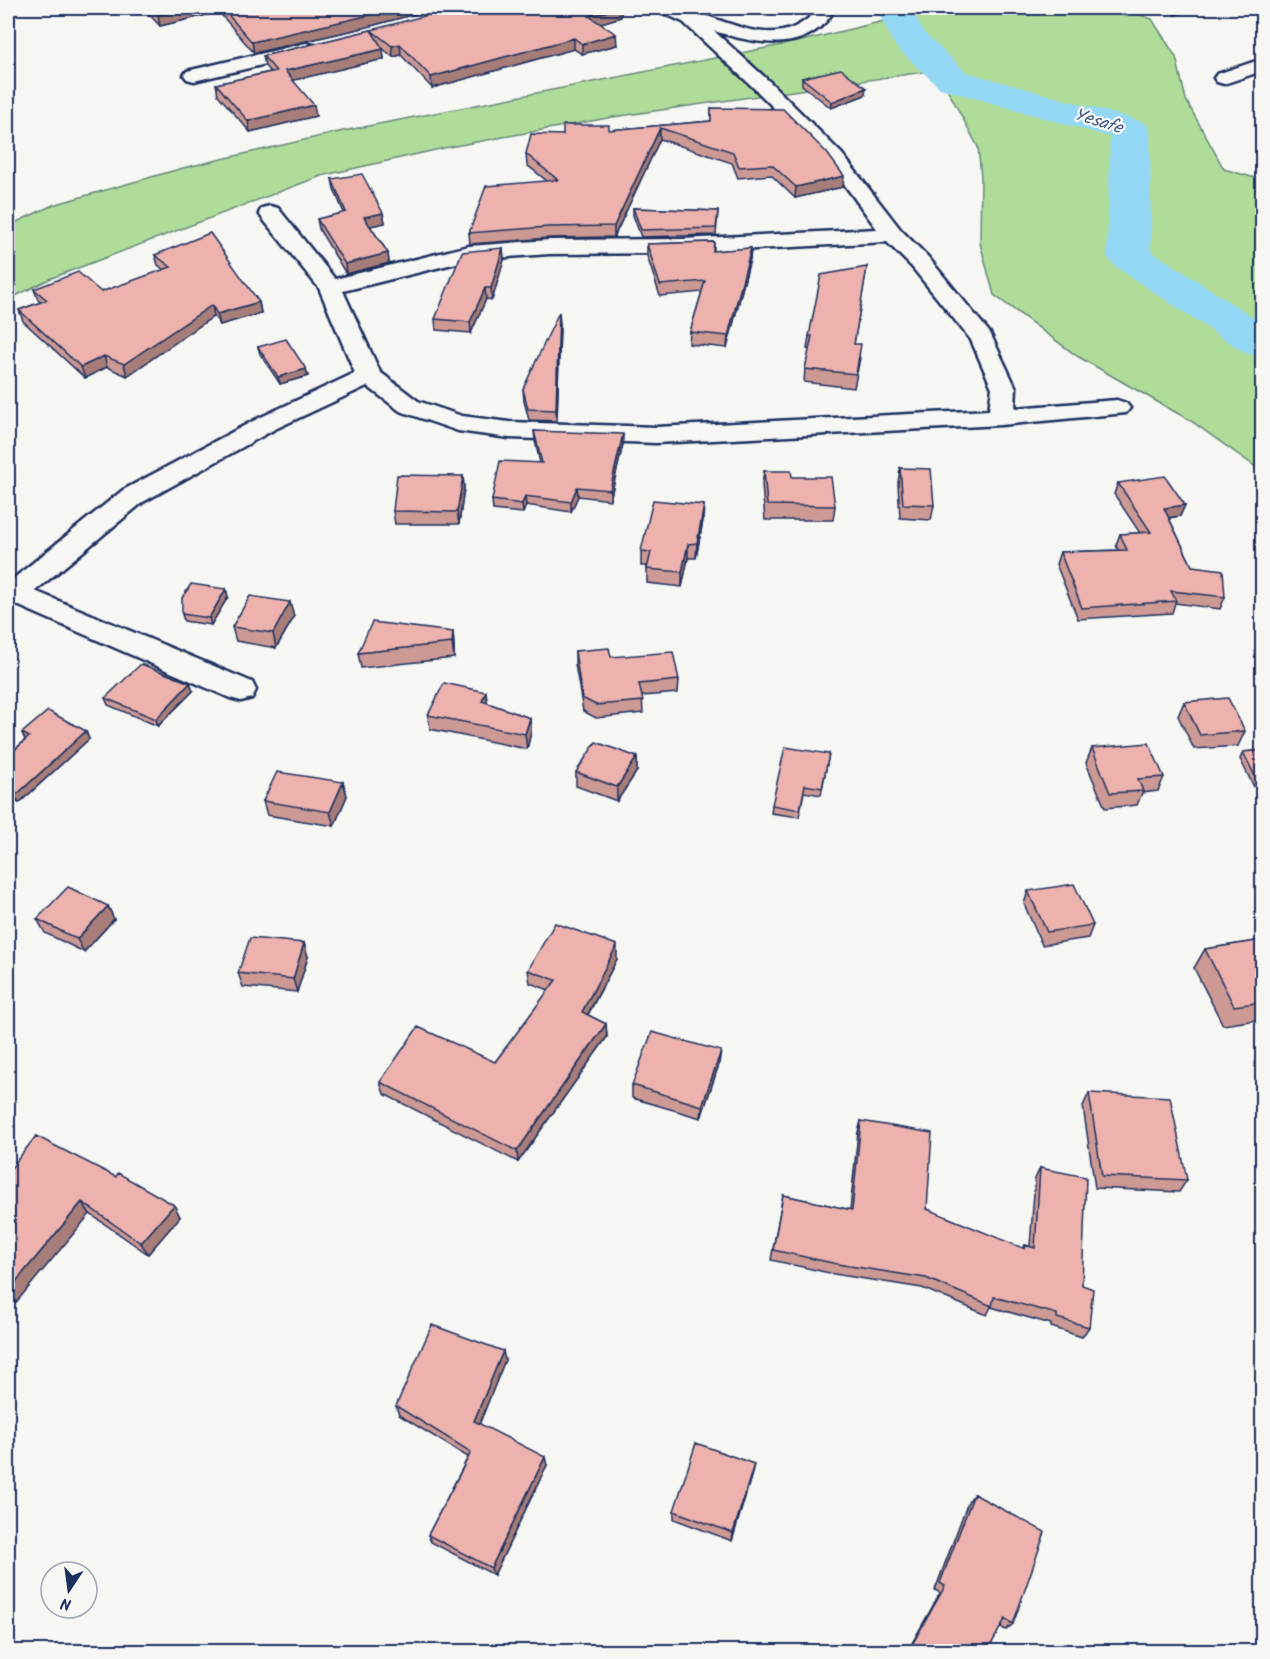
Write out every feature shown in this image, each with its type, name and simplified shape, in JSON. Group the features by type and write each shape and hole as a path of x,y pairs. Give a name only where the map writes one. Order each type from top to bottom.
{"street":[{"path":"667,8 689,18 753,37 793,37 813,26 822,15 815,8"},
{"path":"689,18 763,86 835,158 893,236 920,262 982,338 1004,388 1001,417"},
{"path":"194,75 327,44"},
{"path":"1224,78 1263,65"},
{"path":"270,213 330,287 369,376 409,406 458,423 509,430 656,435 1001,417 1117,408"},
{"path":"330,287 469,254 549,247 682,246 893,236"},
{"path":"242,690 11,596 133,496 266,424 369,376"}],"green space":[{"path":"878,8 1121,8 1152,19 1176,57 1186,100 1224,169 1262,180 1262,492 1260,470 1191,421 1077,356 994,295 980,243 981,177 978,147 937,70 613,117 444,148 321,176 49,279 8,300 8,226 53,205 183,168 343,131 797,42 888,20"}],"building":[{"path":"150,8 191,8 158,15"},
{"path":"222,8 398,8 252,42"},
{"path":"454,8 619,8 589,16 616,34 582,44 574,38 431,77 400,44 392,46 371,30"},
{"path":"371,30 383,49 285,71 314,105 248,121 216,84 276,71 263,56"},
{"path":"841,69 866,88 832,102 802,78"},
{"path":"711,108 783,109 827,153 844,176 796,187 772,165 739,167 733,152 660,128 614,226 548,227 469,233 486,186 558,180 526,154 531,134 563,135 563,125 609,125 609,130 711,121"},
{"path":"362,174 383,213 364,217 388,253 345,264 317,219 346,212 332,179"},
{"path":"633,208 718,211 716,228 641,230"},
{"path":"210,233 259,302 217,314 212,305 124,364 104,356 81,367 19,310 47,300 34,289 78,272 101,292 171,267 155,255"},
{"path":"714,242 713,251 751,248 728,336 690,332 705,281 660,285 647,244"},
{"path":"503,248 491,288 485,288 470,322 435,319 462,252"},
{"path":"867,267 854,344 861,344 856,374 805,369 821,275"},
{"path":"559,312 556,410 528,409 523,389"},
{"path":"286,339 306,369 278,377 258,347"},
{"path":"534,431 623,434 610,490 577,487 571,502 525,496 522,504 492,500 500,461 542,463"},
{"path":"900,468 931,469 934,505 903,504"},
{"path":"764,471 791,471 792,477 831,477 835,506 767,505"},
{"path":"397,475 463,476 457,512 393,511"},
{"path":"1165,476 1185,505 1164,508 1192,566 1223,570 1225,597 1171,591 1176,601 1082,608 1060,552 1127,550 1120,534 1151,532 1118,483"},
{"path":"653,500 704,505 697,543 688,544 682,572 647,569 651,552 641,551"},
{"path":"191,584 226,589 209,618 182,614 182,598"},
{"path":"250,596 290,602 273,633 232,627"},
{"path":"372,622 453,632 452,643 358,653"},
{"path":"609,648 611,657 673,652 679,680 639,684 643,701 596,705 582,698 575,651"},
{"path":"141,664 190,683 156,719 105,698"},
{"path":"444,683 486,692 482,701 530,718 525,734 428,715"},
{"path":"1228,698 1245,731 1200,735 1184,702"},
{"path":"48,711 86,731 15,796 8,792 8,756 29,737 22,733"},
{"path":"596,742 637,757 617,787 576,772"},
{"path":"1149,743 1164,777 1138,779 1143,791 1110,793 1092,748"},
{"path":"785,747 829,754 822,788 805,785 800,810 772,805"},
{"path":"1263,750 1263,780 1257,780 1243,752"},
{"path":"277,772 343,782 330,812 263,801"},
{"path":"1074,884 1093,925 1047,932 1028,891"},
{"path":"68,887 108,906 77,939 37,919"},
{"path":"555,923 617,945 582,1012 606,1024 517,1151 380,1082 418,1027 495,1062 556,980 528,970"},
{"path":"250,938 304,943 293,979 238,973"},
{"path":"1263,940 1263,1002 1234,1006 1205,949"},
{"path":"652,1032 721,1051 702,1106 632,1085"},
{"path":"1089,1093 1170,1097 1187,1180 1102,1176"},
{"path":"861,1121 932,1133 927,1209 1025,1249 1025,1245 1035,1248 1040,1168 1086,1177 1082,1285 1093,1289 1089,1327 1057,1318 1057,1314 994,1297 992,1306 926,1278 837,1264 773,1250 783,1195 852,1210"},
{"path":"36,1136 116,1177 118,1173 174,1205 141,1243 82,1202 8,1291 8,1172"},
{"path":"432,1325 503,1351 474,1421 545,1457 491,1568 428,1535 471,1452 396,1406"},
{"path":"696,1443 754,1464 733,1533 674,1511"},
{"path":"974,1494 1045,1532 1013,1624 1005,1619 987,1652 908,1652 945,1586 940,1583"}],"waterway":[{"name":"Yesafe","path":"894,8 908,38 953,80 1130,130 1129,256 1262,343"}]}
